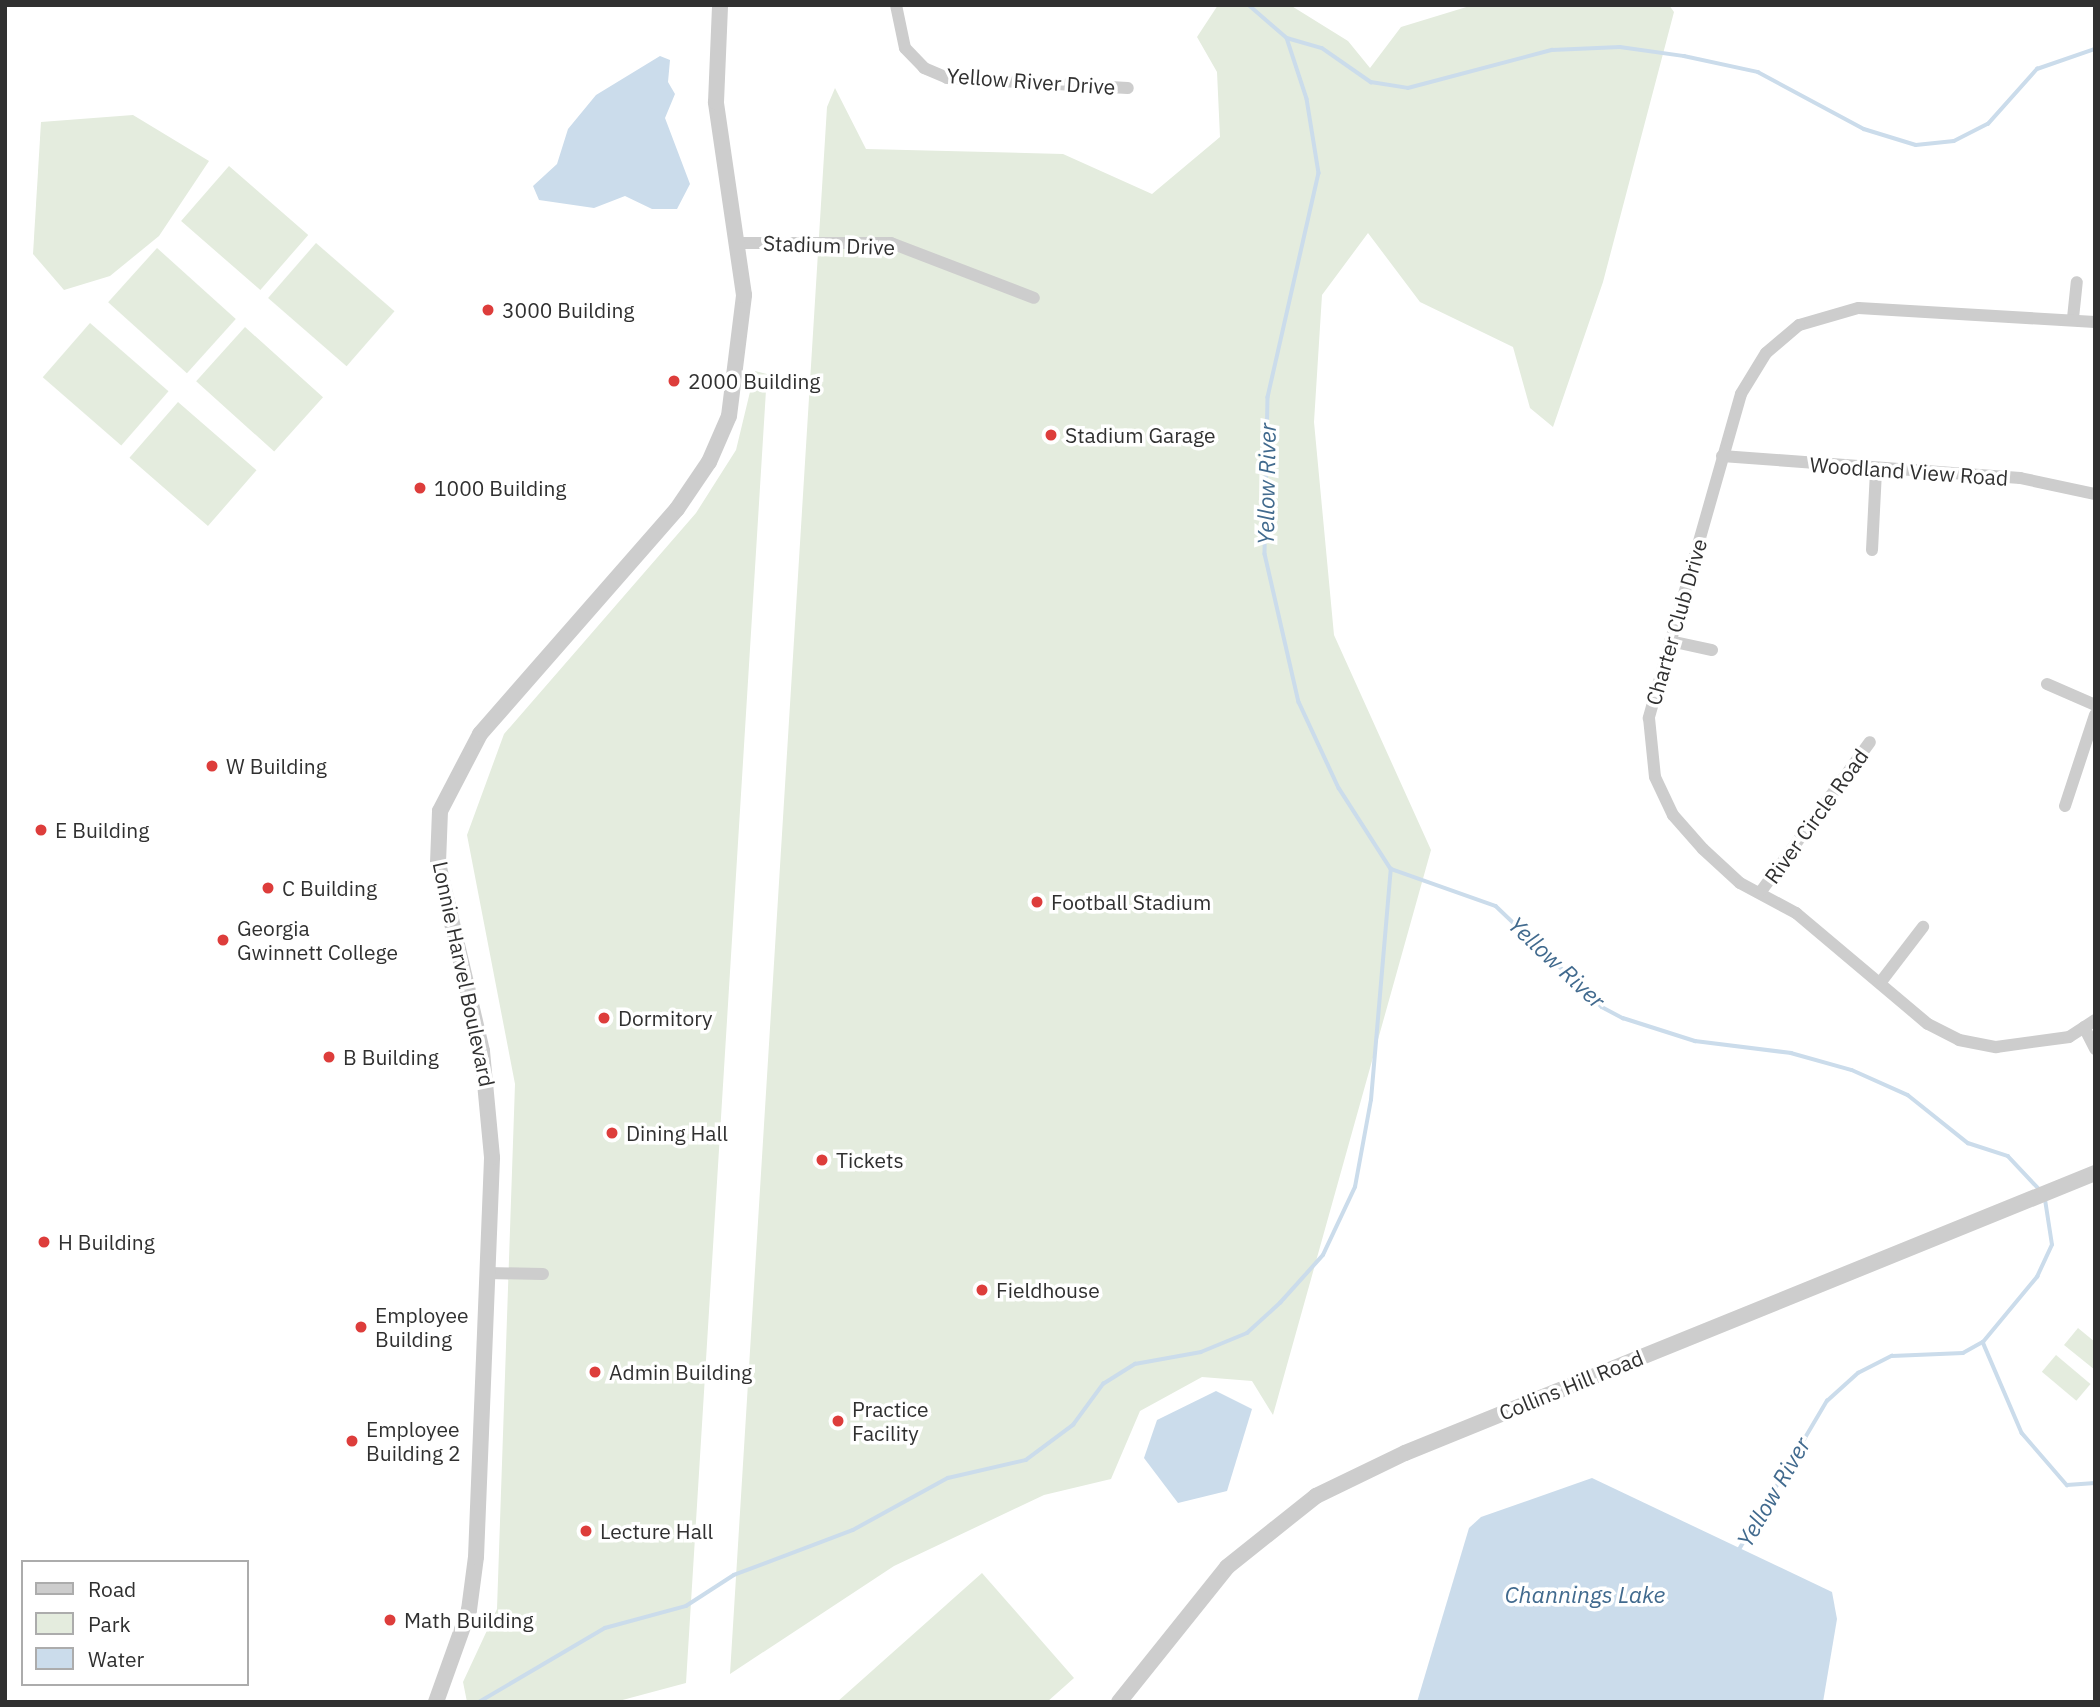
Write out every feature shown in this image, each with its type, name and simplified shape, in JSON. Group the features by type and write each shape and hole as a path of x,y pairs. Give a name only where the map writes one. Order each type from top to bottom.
{"street":[{"name":"Lonnie Harvel Boulevard","path":"436,1702 469,1610 476,1557 487,1273 490,1100 442,886 440,811 480,734 652,539 709,462 738,370 740,243 716,102 720,5"},
{"name":"Yellow River Drive","path":"895,5 905,48 924,68 947,78 1128,88"},
{"name":"Stadium Drive","path":"740,243 891,243 1034,298"},
{"path":"2073,318 2077,282"},
{"name":"Charter Club Drive","path":"2089,1024 2036,1046 1959,1040 1928,1024 1762,890 1740,883 1703,849 1673,815 1655,777 1649,718 1741,394 1766,353 1799,325 1858,309 2073,318 2095,322"},
{"name":"Woodland View Road","path":"1722,456 1876,471 2020,478 2095,494"},
{"path":"1872,550 1876,471"},
{"path":"1670,641 1712,650"},
{"path":"2047,684 2095,705"},
{"path":"2065,806 2095,715"},
{"name":"River Circle Road","path":"1762,890 1870,742"},
{"path":"1880,983 1923,926"},
{"path":"2089,1024 2095,1049"},
{"name":"Collins Hill Road","path":"1119,1702 1227,1567 1316,1496 1418,1448 2095,1173"},
{"path":"487,1273 543,1274"}],"green space":[{"path":"1218,5 1290,5 1348,41 1370,68 1401,27 1473,5 1669,5 1674,12 1603,282 1553,427 1530,408 1513,347 1420,302 1368,233 1322,295 1314,422 1334,635 1431,850 1273,1415 1252,1381 1202,1377 1140,1411 1111,1479 1044,1495 894,1566 730,1674 827,107 835,88 866,149 1063,154 1152,194 1220,137 1217,72 1197,37"},
{"path":"133,115 209,161 159,236 110,276 64,290 33,254 41,122"},
{"path":"229,166 308,235 260,290 181,221"},
{"path":"316,243 394,311 347,366 268,298"},
{"path":"157,248 236,319 187,373 108,302"},
{"path":"90,323 168,391 121,446 43,377"},
{"path":"245,327 323,397 274,452 196,381"},
{"path":"755,371 767,374 686,1683 615,1702 467,1702 463,1682 497,1609 515,1084 467,835 504,734 696,513 736,450"},
{"path":"178,402 256,470 208,526 129,458"},
{"path":"2078,1328 2095,1342 2095,1370 2064,1345"},
{"path":"2056,1355 2090,1384 2076,1401 2042,1372"},
{"path":"982,1573 1074,1678 1047,1702 837,1702"}],"water":[{"path":"660,56 670,60 668,82 675,94 665,118 690,184 677,209 652,209 625,196 594,208 539,200 533,186 557,164 568,129 596,95"},
{"path":"1216,1391 1252,1409 1227,1491 1178,1503 1144,1458 1157,1420"},
{"name":"Channings Lake","path":"1592,1478 1832,1592 1837,1619 1823,1702 1417,1702 1469,1528 1481,1517"}],"waterway":[{"name":"Yellow River","path":"1249,5 1287,38 1307,99 1319,173 1268,397 1265,554 1299,702 1339,788 1391,869 1496,906 1602,1007 1623,1018 1695,1041 1791,1053 1852,1070 1908,1095 1968,1143 2008,1156 2040,1190"},
{"path":"1287,38 1322,48 1371,82 1408,88 1552,50 1620,47 1684,56 1758,72 1864,129 1916,145 1954,141 1988,124 2037,69 2095,49"},
{"path":"479,1702 605,1628 686,1606 734,1575 853,1530 948,1478 1026,1460 1073,1425 1103,1384 1135,1364 1201,1352 1247,1333 1280,1303 1323,1255 1355,1187 1371,1100 1391,869"},
{"name":"Yellow River","path":"1737,1553 1827,1401 1858,1373 1892,1356 1963,1353 1983,1342 2037,1277 2052,1245 2045,1200"},
{"path":"1983,1342 2022,1433 2067,1485 2095,1483"}],"place":[{"name":"3000 Building","path":"488,310"},
{"name":"2000 Building","path":"674,381"},
{"name":"Stadium Garage","path":"1051,435"},
{"name":"1000 Building","path":"420,488"},
{"name":"W Building","path":"212,766"},
{"name":"E Building","path":"41,830"},
{"name":"C Building","path":"268,888"},
{"name":"Football Stadium","path":"1037,902"},
{"name":"Georgia Gwinnett College","path":"223,940"},
{"name":"Dormitory","path":"604,1018"},
{"name":"B Building","path":"329,1057"},
{"name":"Dining Hall","path":"612,1133"},
{"name":"Tickets","path":"822,1160"},
{"name":"H Building","path":"44,1242"},
{"name":"Fieldhouse","path":"982,1290"},
{"name":"Employee Building","path":"361,1327"},
{"name":"Admin Building","path":"595,1372"},
{"name":"Practice Facility","path":"838,1421"},
{"name":"Employee Building 2","path":"352,1441"},
{"name":"Lecture Hall","path":"586,1531"},
{"name":"Math Building","path":"390,1620"}]}
